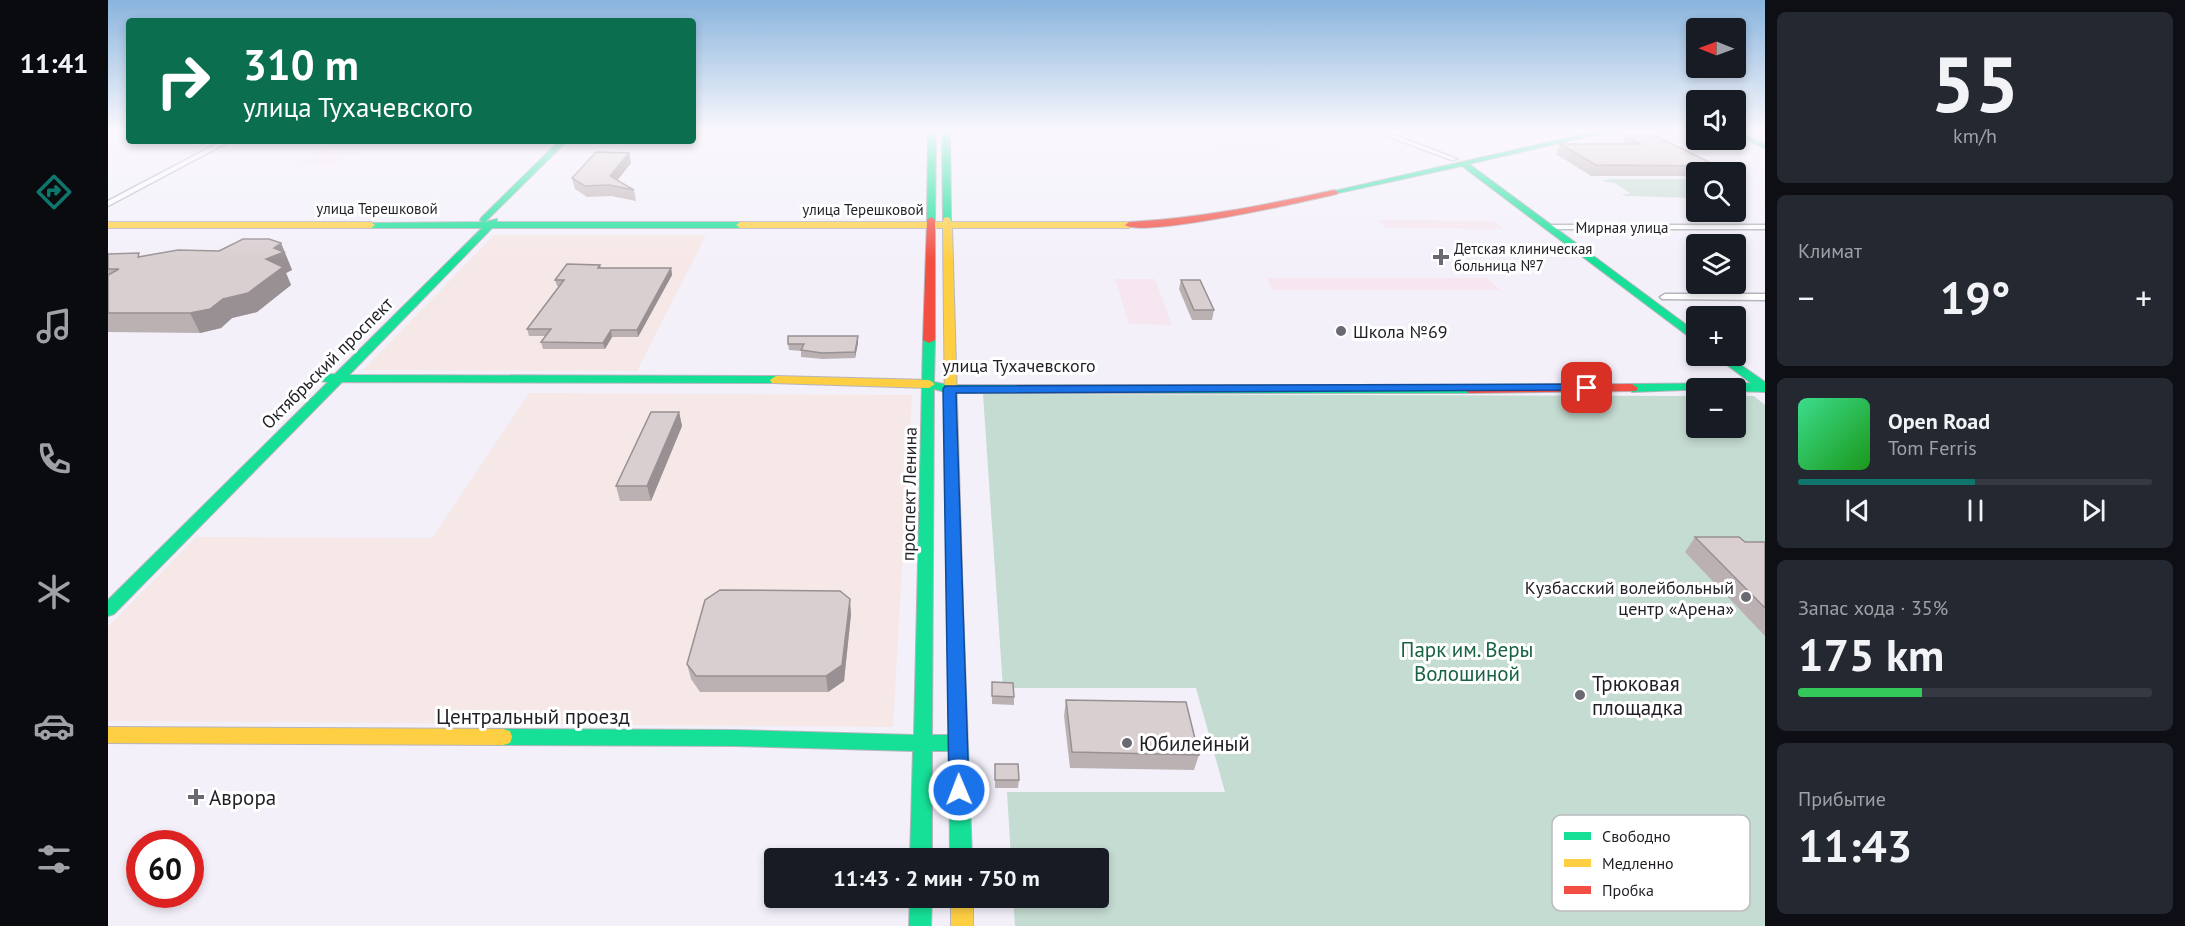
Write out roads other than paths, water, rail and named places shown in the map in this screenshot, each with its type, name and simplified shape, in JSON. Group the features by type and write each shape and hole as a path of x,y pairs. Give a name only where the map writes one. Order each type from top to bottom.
{"main road":[{"name":"Октябрьский проспект","path":"108,610 338,378 532,174"},
{"name":"Октябрьский проспект","path":"108,593 324,378 538,174"},
{"name":"проспект Ленина","path":"921,848 932,174"},
{"path":"946,174 949,386 961,848"},
{"name":"улица Терешковой","path":"108,225 947,223 1130,219 1197,214 1394,174"},
{"path":"1477,174 1686,329"},
{"name":"улица Терешковой","path":"108,220 487,223"},
{"path":"1735,366 1763,385"},
{"name":"улица Тухачевского","path":"324,378 719,379 949,386 1309,390 1763,385"},
{"name":"Центральный проезд","path":"108,735 688,738 958,743"},
{"path":"920,926 921,908"},
{"path":"962,908 962,926"}],"street":[{"path":"108,204 164,174"},
{"name":"Мирная улица","path":"1551,227 1765,227"},
{"path":"1665,297 1765,297"}],"place":[{"name":"Детская клиническая больница №7","path":"1441,257"},
{"name":"Школа №69","path":"1341,331"},
{"name":"Кузбасский волейбольный центр «Арена»","path":"1746,597"},
{"name":"Трюковая площадка","path":"1580,695"},
{"name":"Юбилейный","path":"1127,743"},
{"name":"Аврора","path":"196,797"}],"park label":[{"name":"Парк им. Веры Волошиной","path":"1467,661"}]}
